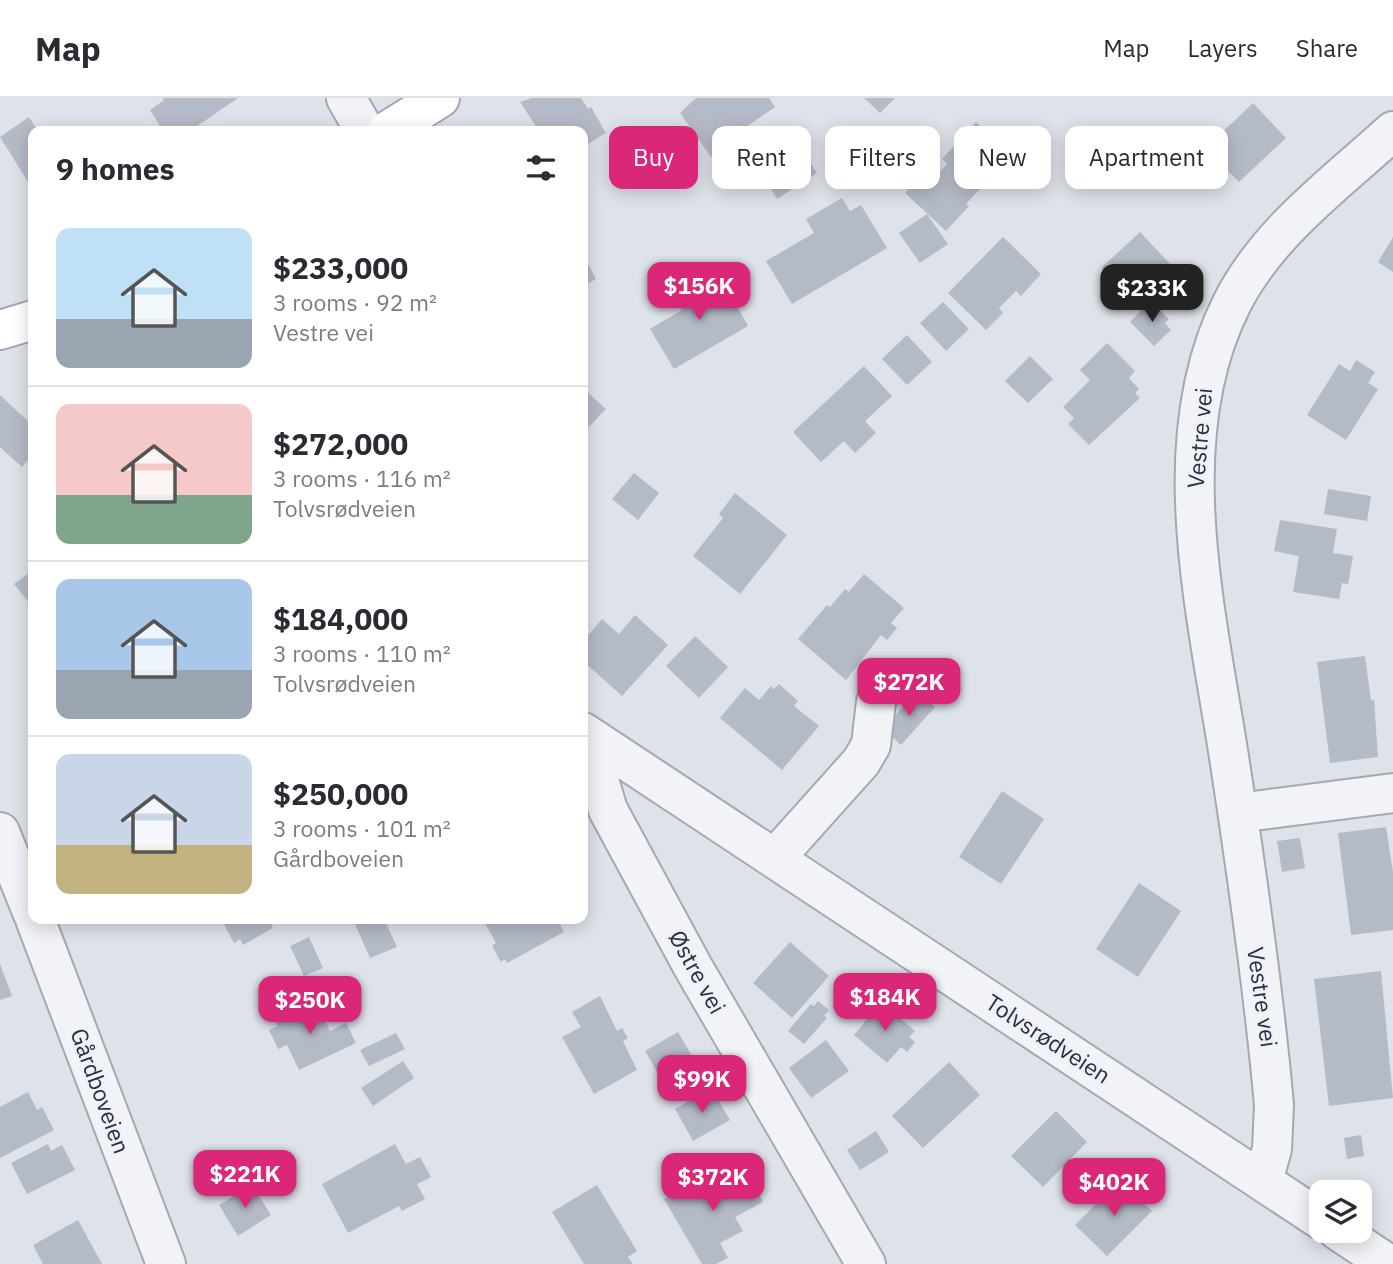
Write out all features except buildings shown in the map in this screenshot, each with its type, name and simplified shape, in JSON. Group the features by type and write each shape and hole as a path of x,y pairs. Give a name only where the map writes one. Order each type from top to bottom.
{"main road":[{"path":"395,126 440,98"},
{"path":"0,330 28,322"}],"street":[{"path":"346,98 362,126"},
{"name":"Vestre vei","path":"1263,1181 1272,1149 1274,1105 1238,813 1194,497 1199,394 1221,327 1233,301 1269,244 1393,131"},
{"path":"775,859 861,762 871,745 876,702"},
{"name":"Tolvsrødveien","path":"591,738 1309,1212"},
{"name":"Østre vei","path":"591,738 608,810 693,967 866,1264"},
{"path":"1238,813 1393,793"},
{"path":"0,832 9,875 28,906"},
{"name":"Gårdboveien","path":"37,924 166,1264"},
{"path":"1356,1243 1388,1264"}]}
